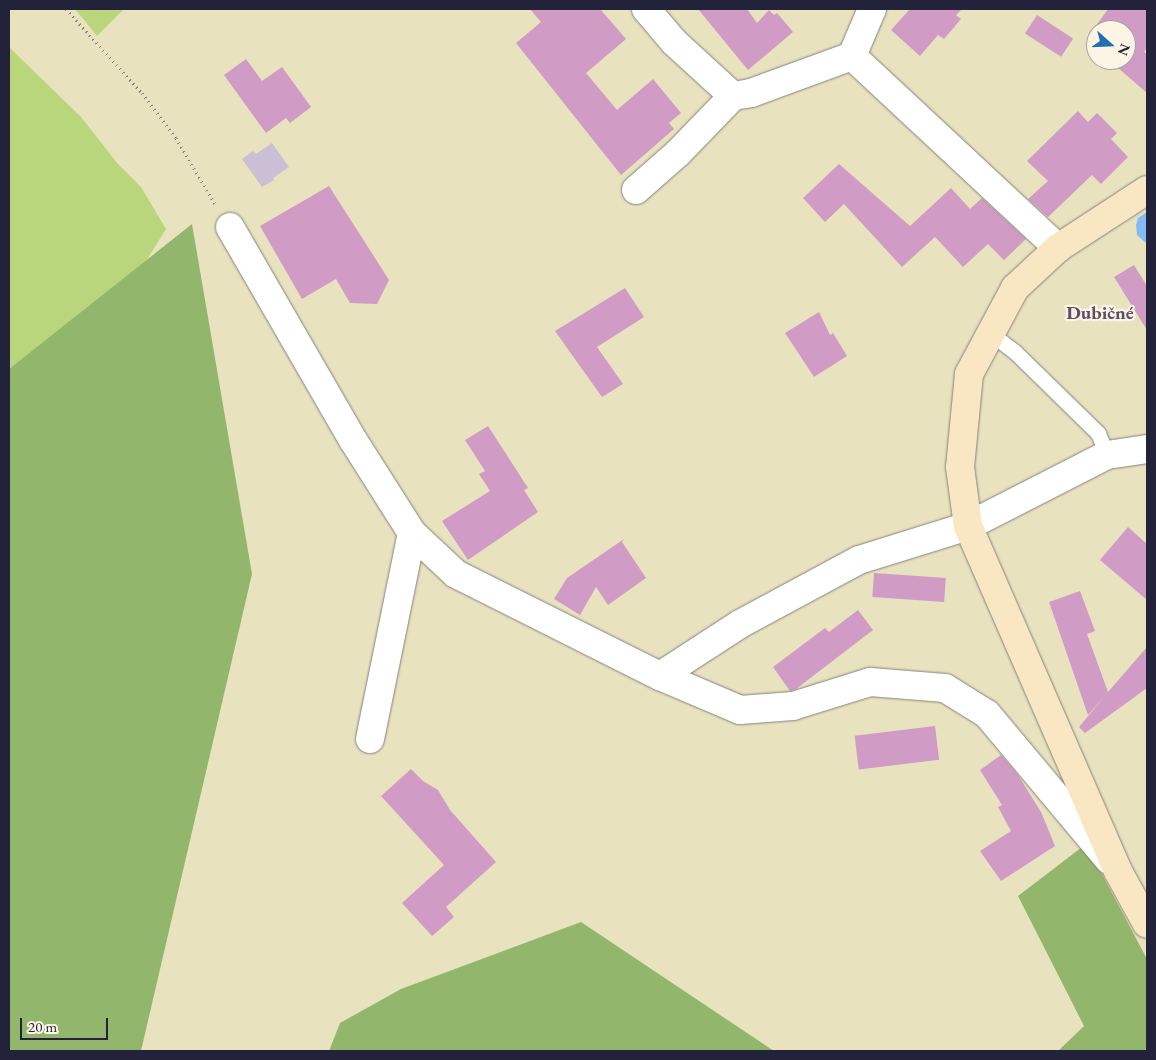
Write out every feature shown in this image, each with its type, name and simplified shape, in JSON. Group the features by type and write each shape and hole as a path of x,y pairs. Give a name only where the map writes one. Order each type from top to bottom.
{"street":[{"path":"646,9 674,42 733,96"},
{"path":"636,190 678,153 733,96 751,93 852,56 872,9"},
{"path":"852,56 1058,248"},
{"path":"1147,190 1058,248 1014,288 969,374 960,467 968,526 1118,871 1147,924"},
{"path":"230,228 353,440 412,533 456,574 660,676 740,710 793,706 870,682 945,688 987,714 1118,871"},
{"path":"660,676 740,624 859,560 968,526 1107,455 1147,448"},
{"path":"370,739 412,533"}],"lane":[{"path":"990,333 1015,352 1098,433 1107,455"}],"path":[{"path":"66,9 142,93 176,138 230,228"}],"shaded area":[{"path":"272,143 289,167 273,178 274,180 262,187 242,159 253,151 256,154"}],"green space":[{"path":"75,9 124,9 97,36"},
{"path":"9,47 81,117 118,164 141,187 166,229 146,261 9,369"},
{"path":"192,224 252,574 141,1051 9,1051 9,369"},
{"path":"1086,844 1147,959 1147,1051 1058,1051 1084,1026 1018,896"},
{"path":"581,922 774,1051 329,1051 340,1023 401,989"}],"water":[{"path":"1147,212 1147,244 1137,235 1136,225 1138,218"}],"building":[{"path":"530,9 600,9 626,39 586,73 617,110 653,79 681,113 669,123 674,129 621,175 516,43 541,22"},
{"path":"698,9 747,9 757,23 769,10 774,15 777,13 793,32 748,70"},
{"path":"910,9 962,9 956,15 961,19 944,39 938,35 920,56 891,30"},
{"path":"1108,9 1147,9 1147,48 1144,52 1147,54 1147,93 1120,70 1136,70 1136,20 1100,20"},
{"path":"1037,15 1073,38 1061,57 1025,33"},
{"path":"246,59 262,81 282,67 311,107 290,123 286,118 266,133 224,75"},
{"path":"1078,111 1088,122 1097,113 1117,133 1111,139 1128,157 1101,184 1092,175 1048,217 1028,199 1048,181 1027,161"},
{"path":"839,164 910,226 951,188 970,209 982,198 1026,239 1004,260 988,244 963,267 935,237 902,267 844,204 825,222 803,198"},
{"path":"329,186 389,280 377,304 350,303 336,279 302,299 260,226"},
{"path":"1134,265 1147,286 1147,330 1114,277"},
{"path":"625,288 644,317 597,347 623,384 602,397 555,331"},
{"path":"819,312 830,335 833,333 847,356 814,377 785,333"},
{"path":"488,426 528,488 524,490 538,512 468,560 442,521 490,491 479,474 485,471 465,440"},
{"path":"1128,527 1147,544 1147,600 1100,560"},
{"path":"624,539 622,542 646,578 608,605 596,587 580,615 554,599 567,578"},
{"path":"874,573 946,578 944,602 872,597"},
{"path":"1080,591 1095,631 1087,634 1108,692 1147,647 1147,688 1085,733 1079,727 1104,697 1088,715 1049,602"},
{"path":"858,610 873,630 796,689 790,691 773,667 825,628 829,632"},
{"path":"935,726 939,760 859,770 855,736"},
{"path":"1001,755 1018,775 1041,812 1055,846 1001,881 980,851 1011,831 998,807 1002,805 980,770"},
{"path":"411,769 423,781 438,790 450,810 496,862 446,907 454,917 432,936 402,903 444,865 381,796"}],"district":[{"name":"Dubičné","path":"1100,313"}]}
